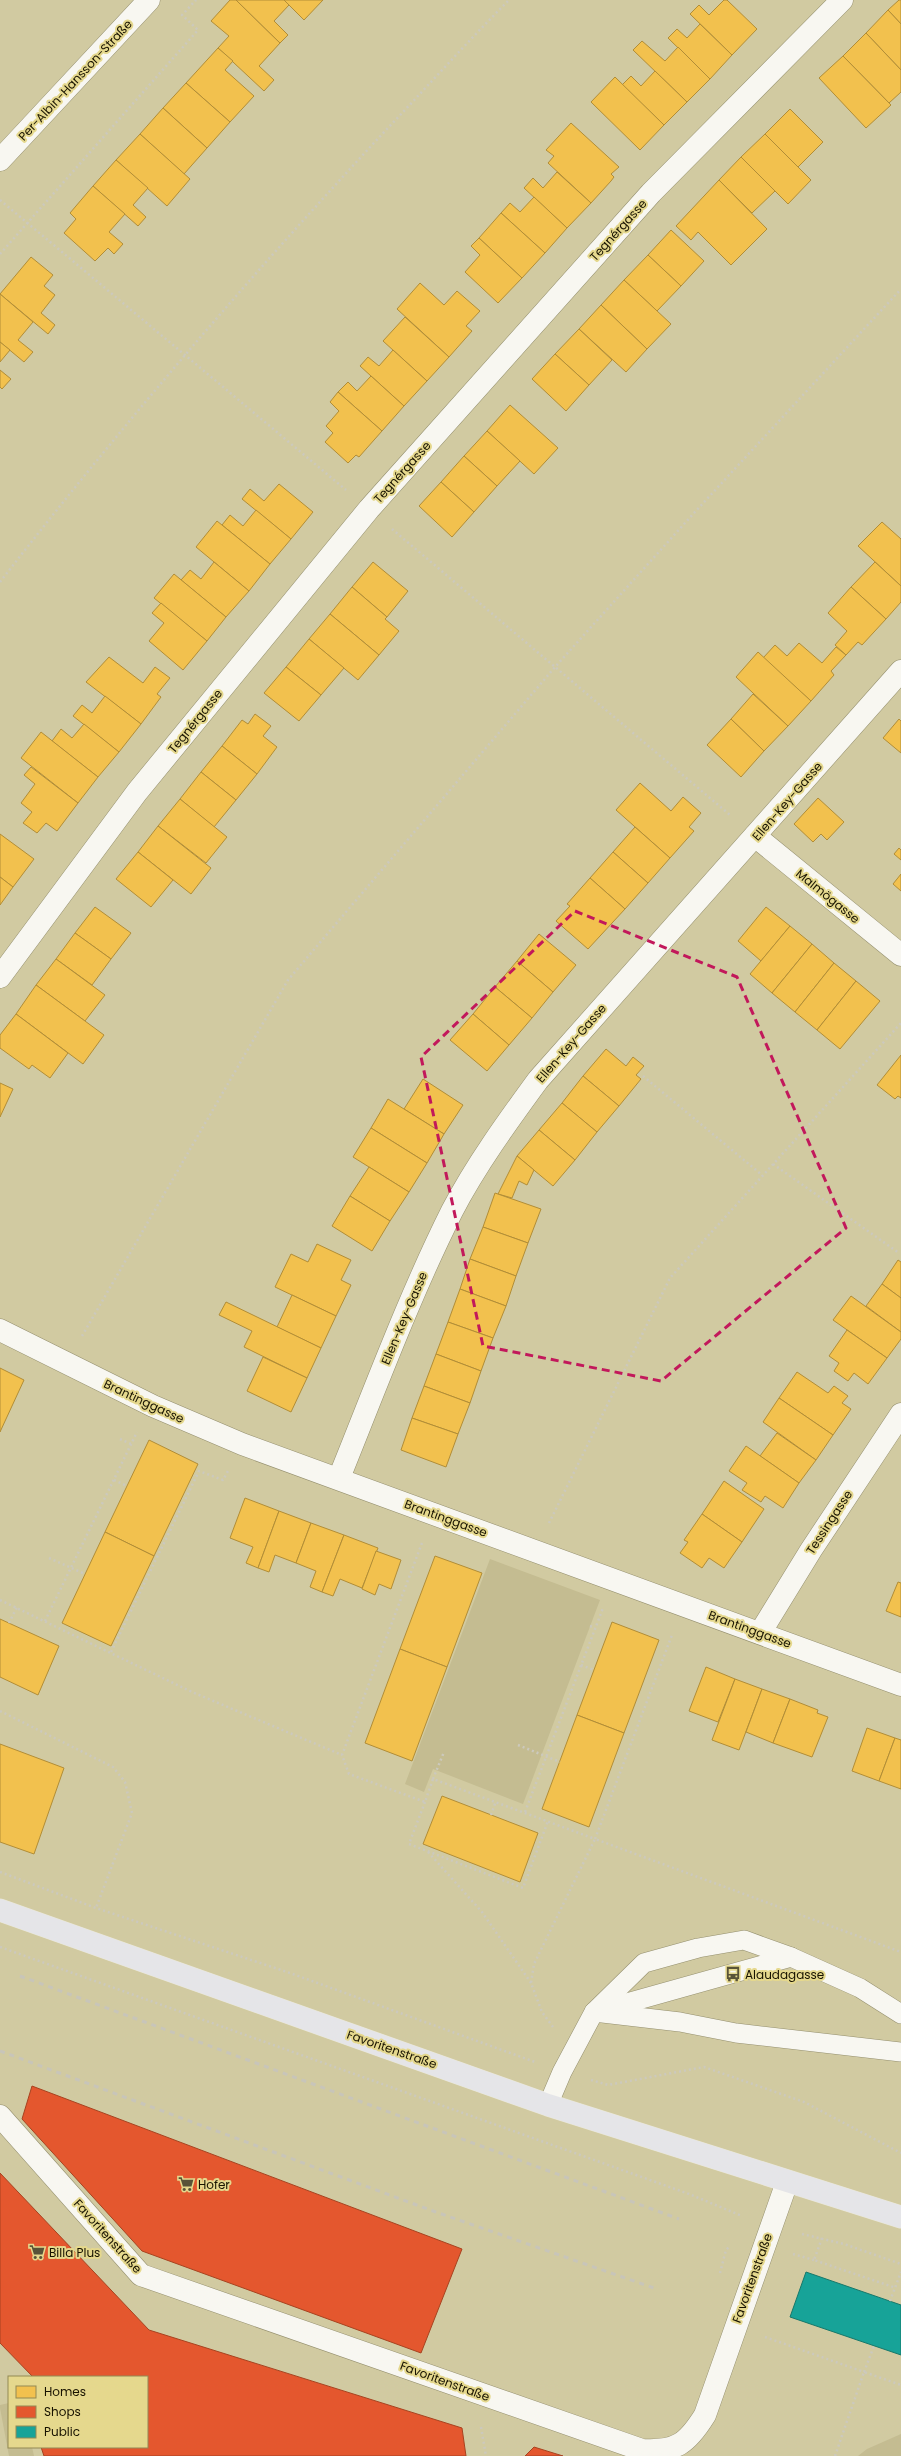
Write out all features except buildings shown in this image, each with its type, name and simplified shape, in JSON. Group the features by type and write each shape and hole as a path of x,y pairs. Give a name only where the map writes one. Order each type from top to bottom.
{"main road":[{"name":"Favoritenstraße","path":"0,1910 548,2105 901,2217"}],"street":[{"name":"Per-Albin-Hansson-Straße","path":"0,160 149,0"},
{"name":"Tegnérgasse","path":"0,977 137,792 369,509 651,193 842,0"},
{"name":"Ellen-Key-Gasse","path":"339,1478 413,1297 450,1216 510,1119 538,1080 901,671"},
{"name":"Malmögasse","path":"755,836 901,955"},
{"name":"Brantinggasse","path":"0,1330 67,1365 153,1406 242,1444 536,1550 901,1685"},
{"name":"Tessingasse","path":"760,1633 811,1550 901,1414"},
{"name":"Favoritenstraße","path":"0,2116 142,2275 642,2450 662,2451 679,2446 693,2434 705,2415 787,2182"}],"lane":[{"path":"548,2105 562,2072 594,2012 644,1963 698,1948 744,1940 791,1957 860,1988 901,2014"},
{"path":"594,2012 791,1957"},
{"path":"594,2012 680,2022 736,2033 901,2052"}],"path":[{"path":"0,254 198,30 182,16 196,0"},
{"path":"0,582 50,517 185,355 302,220 509,0"},
{"path":"67,1365 288,980 561,661 694,512 901,289"},
{"path":"536,1550 670,1278 901,1023"},
{"path":"643,1076 762,1175"},
{"path":"772,1164 899,1253"},
{"path":"45,1621 145,1416 153,1406"},
{"path":"120,1439 131,1444"},
{"path":"111,1652 199,1471 223,1480 242,1444"},
{"path":"114,1480 127,1486"},
{"path":"425,1802 349,1774 342,1755 433,1513"},
{"path":"49,1558 85,1574"},
{"path":"525,1812 614,1580"},
{"path":"0,1600 192,1692 342,1755"},
{"path":"531,1983 534,1964 595,1839 683,1604"},
{"path":"9,1623 17,1608"},
{"path":"590,1626 595,1628"},
{"path":"581,1665 594,1670"},
{"path":"0,1711 113,1767 125,1782 132,1813 96,1908"},
{"path":"518,1745 560,1762"},
{"path":"444,1752 409,1844 523,1888 548,1821"},
{"path":"433,1779 496,1801 901,1952"},
{"path":"491,1815 496,1801"},
{"path":"427,1851 482,1912 531,1983 542,2012 553,2027 550,2032"},
{"path":"0,1872 96,1908 290,1973 562,2072 608,2085 704,2067 804,2102 901,2153"},
{"path":"0,1947 681,2191 770,2230 822,2238 901,2264"},
{"path":"814,2260 822,2238"},
{"path":"786,2252 896,2288"},
{"path":"890,2302 901,2272"},
{"path":"735,2327 901,2385"},
{"path":"835,2456 874,2346"}],"highlighted area":[{"path":"575,911 737,977 846,1228 661,1381 483,1346 421,1057"}],"shaded area":[{"path":"490,1559 600,1600 523,1804 433,1769 424,1792 405,1784"},
{"path":"8,2403 8,2448 32,2448 34,2456 9,2456 0,2405"},
{"path":"901,2434 901,2456 858,2456 867,2449"}],"railway":[{"path":"20,1976 679,2219"},
{"path":"0,2051 433,2211 654,2288"}],"place":[{"name":"Alaudagasse","path":"733,1974"},
{"name":"Hofer","path":"186,2184"},
{"name":"Billa Plus","path":"37,2252"}]}
